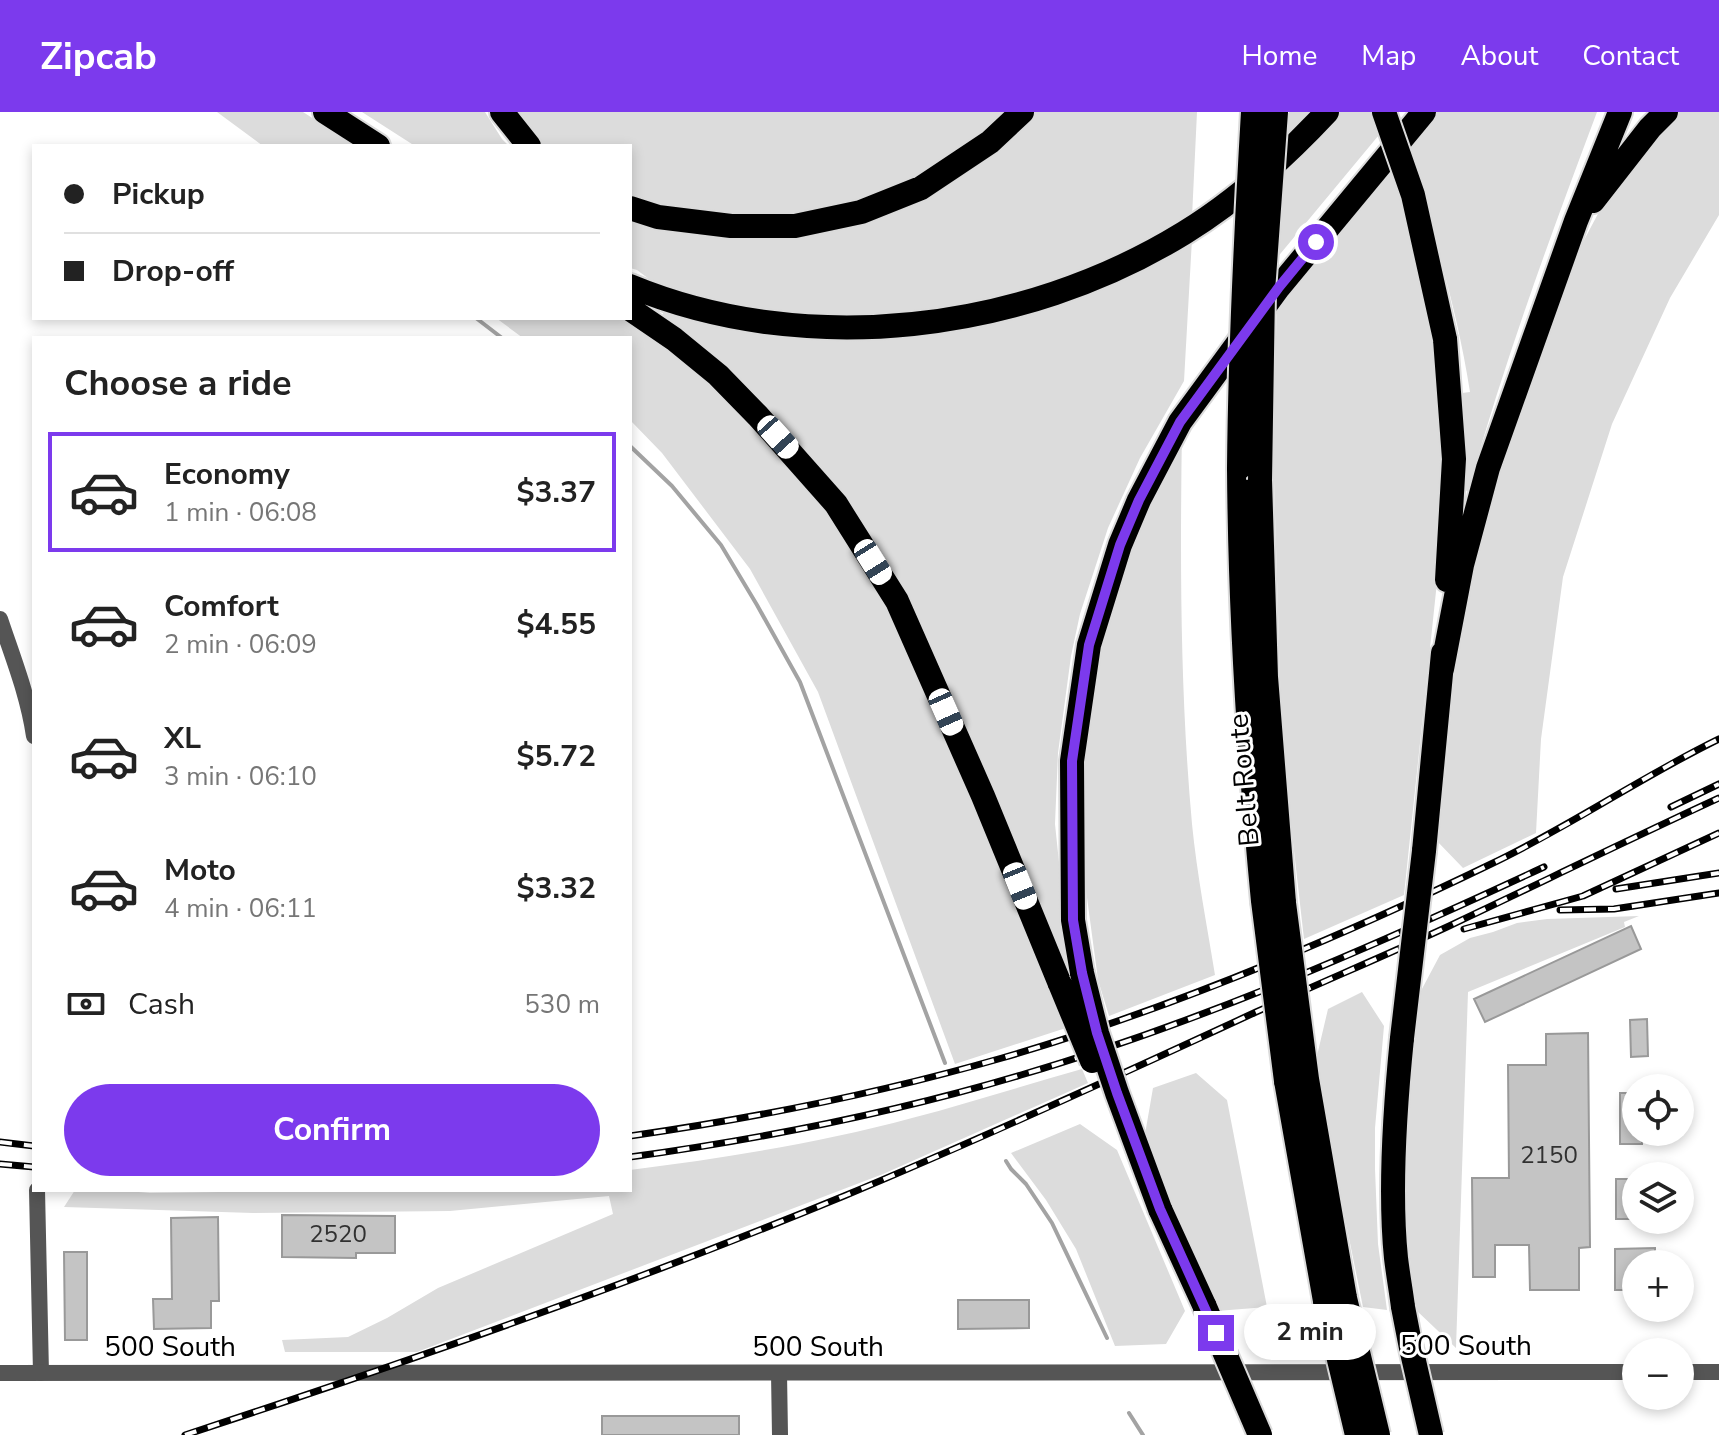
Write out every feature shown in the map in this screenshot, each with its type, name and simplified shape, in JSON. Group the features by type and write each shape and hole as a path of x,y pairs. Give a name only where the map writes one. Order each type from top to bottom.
{"highway":[{"path":"325,112 375,144"},
{"path":"502,112 527,144"},
{"path":"632,209 658,217 731,226 795,226 861,212 921,188 990,142 1022,112"},
{"name":"Belt Route","path":"1253,112 1241,327 1249,474 1266,677 1274,902 1297,1080 1357,1435"},
{"name":"Belt Route","path":"1249,474 1276,112"},
{"path":"632,287 681,304 787,325 846,328 909,325 1007,308 1110,272 1183,234 1234,199 1283,158 1327,112"},
{"path":"1384,112 1413,195 1445,339 1454,459 1442,669 1398,1078 1394,1199 1396,1257 1403,1307 1431,1435"},
{"path":"1071,978 1072,761 1089,645 1120,545 1139,500 1180,422 1279,287 1424,112"},
{"path":"1442,669 1462,565 1488,468 1576,221 1620,112"},
{"path":"1576,221 1666,112"},
{"path":"632,310 718,375 758,416 836,504 897,601 983,796 1097,1033 1160,1209 1260,1435"},
{"name":"Belt Route","path":"1335,1299 1378,1435"}],"street":[{"path":"0,619 32,723"},
{"path":"37,1192 41,1373"},
{"name":"500 South","path":"0,1373 1622,1372"},
{"path":"1694,1372 1719,1372"},
{"path":"779,1373 780,1435"}],"shaded area":[{"path":"217,112 303,112 353,144 260,144"},
{"path":"362,112 485,112 507,144 412,144"},
{"path":"508,112 1007,112 954,154 898,185 868,197 804,212 742,218 632,201 632,144 534,144"},
{"path":"1032,112 1197,112 1192,217 1146,245 1018,297 860,322 737,309 653,282 632,269 632,220 858,219"},
{"path":"1289,112 1317,112 1286,144"},
{"path":"1341,112 1398,112 1276,259 1283,171"},
{"path":"1436,112 1597,112 1512,347 1468,491 1463,490 1462,393 1470,392 1465,361 1443,268 1407,146"},
{"path":"1669,112 1719,112 1719,215 1670,298 1612,424 1563,577 1541,739 1536,833 1463,868 1435,839 1445,776 1459,625 1484,514 1575,257 1608,195"},
{"path":"1397,153 1421,238 1443,396 1441,544 1404,895 1304,939 1282,745 1273,447 1277,300"},
{"path":"1192,239 1184,381 1140,458 1108,528 1080,614 1071,656 1058,753 1055,824 1071,978 923,633 827,477 756,398 660,319 666,308 844,338 901,337 954,330 1027,314 1089,292"},
{"path":"499,320 630,320 734,404 825,504 900,628 1072,1026 955,1064 818,692 750,569 662,453 632,422 632,336 520,336"},
{"path":"1182,427 1182,626 1188,775 1197,862 1215,975 1109,1016 1098,980 1078,830 1090,689 1125,546"},
{"path":"1639,916 1624,922 1625,927 1468,992 1456,1348 1416,1310 1411,1270 1404,1163 1415,1002 1440,955 1470,938 1517,923 1547,919"},
{"path":"1362,992 1384,1026 1375,1128 1375,1169 1378,1244 1387,1310 1363,1307 1316,1060 1328,1009"},
{"path":"1082,1069 1088,1083 883,1174 417,1352 285,1352 282,1340 348,1337 438,1288 613,1214 609,1196 450,1211 253,1213 64,1207 74,1192 632,1192 632,1170 807,1142 933,1112"},
{"path":"1196,1073 1227,1100 1267,1307 1217,1311 1144,1140 1153,1088"},
{"path":"1080,1124 1117,1150 1185,1311 1166,1344 1115,1346 1076,1249 1046,1200 1011,1153"}],"building":[{"path":"1631,926 1641,949 1485,1022 1474,999"},
{"path":"1647,1019 1648,1056 1631,1057 1630,1020"},
{"path":"1588,1033 1590,1247 1579,1248 1579,1290 1530,1290 1529,1245 1495,1245 1495,1277 1473,1277 1472,1178 1509,1178 1508,1065 1546,1065 1546,1034"},
{"path":"1620,1093 1622,1093 1622,1144"},
{"path":"1616,1179 1622,1179 1622,1219 1616,1219"},
{"path":"282,1215 395,1216 395,1253 356,1253 356,1258 282,1257"},
{"path":"218,1217 219,1301 211,1301 211,1328 154,1329 153,1299 172,1299 171,1218"},
{"path":"1655,1248 1622,1250 1622,1290 1615,1290 1615,1249"},
{"path":"64,1252 87,1252 87,1340 65,1340"},
{"path":"958,1300 1029,1300 1029,1328 958,1329"},
{"path":"602,1416 739,1416 739,1435 602,1435"}],"waterway":[{"path":"479,320 499,336"},
{"path":"632,448 672,486 721,545 800,682 945,1063"},
{"path":"1006,1161 1052,1223 1107,1338"},
{"path":"1129,1413 1143,1435"}],"railway":[{"path":"632,1136 771,1113 864,1093 1002,1058 1128,1018 1312,946 1491,864 1719,739"},
{"path":"1671,807 1719,784"},
{"path":"185,1435 517,1322 844,1196 1423,938 1719,798"},
{"path":"1464,929 1583,896 1719,833"},
{"path":"632,1157 729,1142 876,1113 973,1089 1088,1054 1287,981 1544,867"},
{"path":"1616,889 1719,873"},
{"path":"1560,910 1614,909 1719,893"},
{"path":"0,1142 32,1146"},
{"path":"0,1164 32,1167"}],"route":[{"path":"1216,1333 1160,1209 1097,1033 1073,920 1072,761 1089,645 1120,545 1139,500 1180,422 1316,242"}]}
